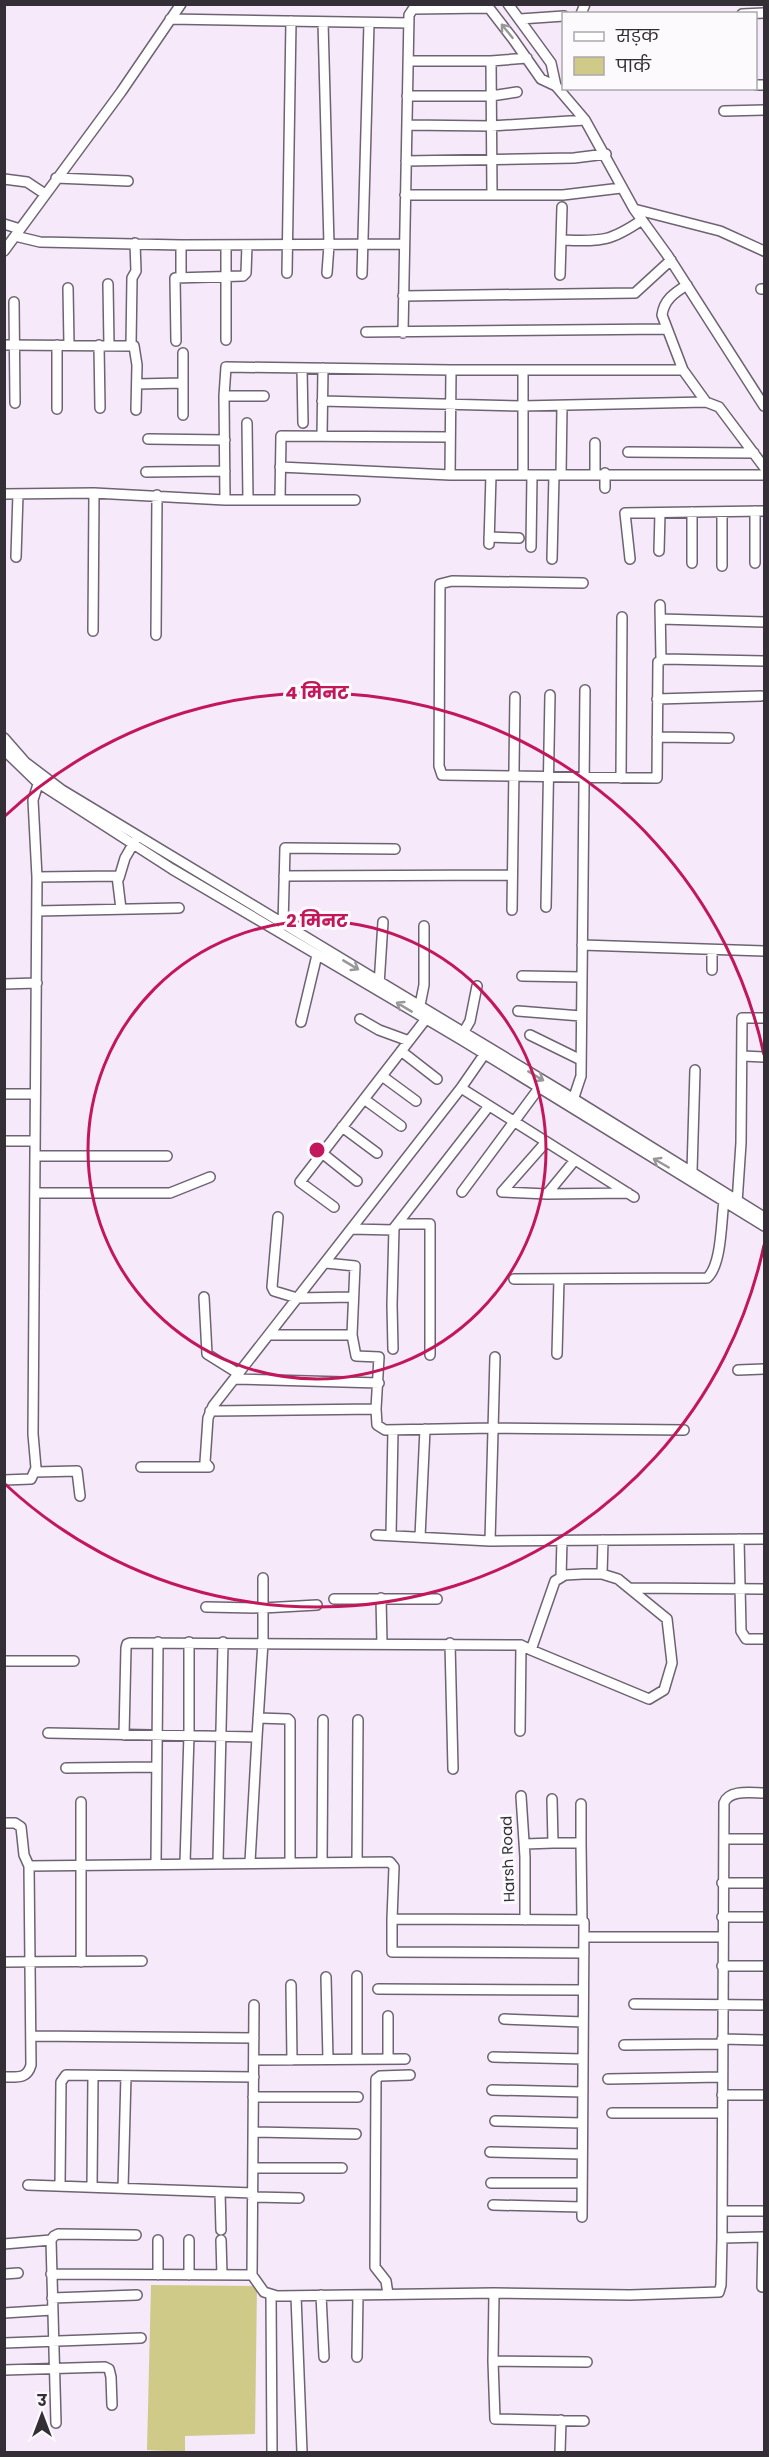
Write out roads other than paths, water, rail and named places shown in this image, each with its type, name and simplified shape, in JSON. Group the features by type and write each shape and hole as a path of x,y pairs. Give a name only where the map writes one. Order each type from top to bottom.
{"street":[{"path":"4,251 181,4"},
{"path":"508,4 551,63 556,86"},
{"path":"403,333 410,11 413,9 487,6 541,79 556,86 585,120 606,154 621,188 634,209 687,285 765,406"},
{"path":"747,10 765,13"},
{"path":"519,19 562,16"},
{"path":"170,20 409,23"},
{"path":"287,273 291,21"},
{"path":"323,22 329,245 327,273"},
{"path":"362,273 361,243 369,23"},
{"path":"408,61 491,62 527,58"},
{"path":"491,62 492,195"},
{"path":"407,96 491,96 517,92"},
{"path":"724,111 765,110"},
{"path":"407,125 491,126 585,120"},
{"path":"406,161 574,158 606,154"},
{"path":"56,178 128,181"},
{"path":"4,179 27,182 45,194"},
{"path":"405,195 563,195 621,188"},
{"path":"560,275 561,207"},
{"path":"634,209 720,231 765,251"},
{"path":"561,240 601,241 618,236 642,220"},
{"path":"4,224 40,242 181,245 404,244"},
{"path":"135,243 136,271 132,278 131,345 136,350 136,410"},
{"path":"181,245 181,276"},
{"path":"226,245 226,340"},
{"path":"176,341 175,278 181,276 243,276 246,273 247,245"},
{"path":"403,296 635,293 670,260"},
{"path":"100,408 108,284"},
{"path":"687,285 672,295 663,306 662,315 683,370 706,402"},
{"path":"68,288 69,345"},
{"path":"14,302 9,345 15,403"},
{"path":"366,332 666,329"},
{"path":"9,345 131,345"},
{"path":"57,345 57,409"},
{"path":"183,353 183,415"},
{"path":"225,500 225,367 683,370"},
{"path":"302,368 303,423"},
{"path":"322,436 323,368"},
{"path":"450,475 451,370"},
{"path":"523,370 522,406 531,547"},
{"path":"137,384 183,383"},
{"path":"224,396 264,396"},
{"path":"322,401 450,406 706,402 719,407 765,467"},
{"path":"552,559 562,406"},
{"path":"247,423 248,500"},
{"path":"280,499 281,435 449,437"},
{"path":"148,440 225,440"},
{"path":"595,443 595,474"},
{"path":"628,452 754,453"},
{"path":"280,467 450,475 605,473 765,475"},
{"path":"146,472 225,471"},
{"path":"605,473 605,488"},
{"path":"491,475 489,540 519,538"},
{"path":"4,494 94,493 225,500 355,500"},
{"path":"93,632 94,493"},
{"path":"16,557 18,494"},
{"path":"156,635 157,495"},
{"path":"630,559 625,513 760,511 755,563"},
{"path":"692,512 692,562"},
{"path":"722,512 722,566"},
{"path":"659,551 660,513"},
{"path":"583,584 452,581 440,584 440,773 444,777 657,778 658,665 662,660 660,605"},
{"path":"621,778 622,618"},
{"path":"661,619 765,622"},
{"path":"662,660 765,661"},
{"path":"572,1103 580,1081 581,1059 585,690"},
{"path":"546,907 550,695"},
{"path":"657,699 761,696"},
{"path":"512,910 515,698"},
{"path":"657,737 729,738"},
{"path":"4,738 39,779"},
{"path":"4,750 39,779 135,840 322,955 461,1035 625,1136 687,1171 737,1204 765,1226"},
{"path":"4,1480 31,1479 35,1472 33,1434 37,877 33,800 39,779"},
{"path":"121,909 119,878 121,867 135,840"},
{"path":"283,925 285,850 287,847 394,849"},
{"path":"284,876 512,875"},
{"path":"37,877 119,878"},
{"path":"37,911 179,908"},
{"path":"379,987 382,922"},
{"path":"272,923 283,925 322,955"},
{"path":"420,1005 424,985 424,926"},
{"path":"582,945 765,951"},
{"path":"712,950 712,970"},
{"path":"301,1022 322,955"},
{"path":"522,976 582,977"},
{"path":"4,984 37,983"},
{"path":"379,987 420,1005 428,1016"},
{"path":"461,1035 473,1009 477,987"},
{"path":"518,1011 581,1016"},
{"path":"334,1207 300,1182 428,1016"},
{"path":"737,1204 743,1056 742,1018 765,1018"},
{"path":"360,1019 379,1030 409,1041"},
{"path":"530,1035 581,1059"},
{"path":"401,1051 437,1079"},
{"path":"141,1467 209,1467 206,1462 210,1411 461,1088 487,1051"},
{"path":"487,1051 539,1089 572,1103"},
{"path":"743,1056 765,1057"},
{"path":"687,1171 695,1070"},
{"path":"382,1076 416,1101"},
{"path":"461,1088 631,1195 502,1192 546,1142"},
{"path":"462,1192 539,1089"},
{"path":"4,1094 35,1094"},
{"path":"364,1099 401,1126"},
{"path":"393,1349 396,1227 489,1106"},
{"path":"342,1127 377,1153"},
{"path":"4,1141 34,1141"},
{"path":"322,1153 357,1181"},
{"path":"35,1156 167,1156"},
{"path":"547,1194 575,1160"},
{"path":"687,1171 724,1201 737,1204 765,1217"},
{"path":"35,1193 171,1193 210,1177"},
{"path":"514,1279 707,1278 716,1263 724,1201"},
{"path":"278,1217 272,1287 278,1294 297,1298 353,1297"},
{"path":"352,1229 430,1224 430,1356"},
{"path":"326,1263 354,1266 352,1335 357,1356 379,1357 376,1409 377,1425 380,1429 684,1430"},
{"path":"557,1354 559,1280"},
{"path":"204,1297 207,1354 237,1377 379,1383"},
{"path":"269,1335 352,1335"},
{"path":"490,1541 495,1357"},
{"path":"738,1370 765,1369"},
{"path":"210,1411 376,1409"},
{"path":"420,1537 426,1429"},
{"path":"391,1536 393,1430"},
{"path":"35,1472 77,1471 80,1496"},
{"path":"376,1535 490,1541 765,1539"},
{"path":"739,1539 739,1589 743,1636 765,1640"},
{"path":"561,1540 561,1577"},
{"path":"602,1574 603,1540"},
{"path":"124,1735 127,1644 263,1642 521,1644 531,1650 649,1699 664,1690 672,1663 667,1618 618,1579 602,1574 561,1577 555,1581 531,1650"},
{"path":"250,1862 263,1642 263,1578"},
{"path":"630,1588 765,1589"},
{"path":"381,1598 382,1644"},
{"path":"334,1599 437,1599"},
{"path":"206,1607 263,1608 317,1605"},
{"path":"156,1863 158,1642"},
{"path":"185,1863 189,1642"},
{"path":"219,1862 223,1642"},
{"path":"450,1643 453,1769"},
{"path":"520,1731 521,1644"},
{"path":"4,1661 74,1661"},
{"path":"258,1718 288,1719 290,1722 290,1862"},
{"path":"322,1862 323,1720"},
{"path":"357,1862 358,1720"},
{"path":"48,1733 257,1737"},
{"path":"66,1768 156,1767"},
{"path":"254,2005 252,2275 264,2292 271,2295 296,2296 719,2292 722,2285 722,1883 726,1798 732,1794 765,1793"},
{"name":"Harsh Road","path":"520,1796 525,1844 525,1920"},
{"path":"552,1799 553,1843"},
{"path":"81,1802 81,1962"},
{"path":"493,2205 582,2212 584,1937 581,1804"},
{"path":"4,1823 21,1827 24,1854 29,1866 31,2037 31,2065 27,2075 4,2077"},
{"path":"724,1839 765,1839"},
{"path":"525,1844 581,1844"},
{"path":"29,1866 219,1862 390,1862 394,1865 392,1952 584,1953"},
{"path":"722,1883 765,1883"},
{"path":"722,1917 765,1917"},
{"path":"392,1919 582,1921"},
{"path":"584,1937 722,1937"},
{"path":"4,1962 142,1961"},
{"path":"722,1966 765,1966"},
{"path":"357,1976 357,2059"},
{"path":"326,1977 328,2060"},
{"path":"291,1985 292,2060"},
{"path":"378,1989 584,1990"},
{"path":"634,2004 765,2005"},
{"path":"388,2016 388,2059"},
{"path":"504,2019 583,2022"},
{"path":"31,2037 254,2038"},
{"path":"624,2045 765,2040"},
{"path":"493,2057 583,2059"},
{"path":"254,2060 405,2059"},
{"path":"60,2186 62,2078 66,2075 254,2077"},
{"path":"388,2294 386,2281 375,2267 375,2079 380,2076 410,2075"},
{"path":"92,2187 93,2076"},
{"path":"123,2188 126,2076"},
{"path":"608,2079 722,2077"},
{"path":"492,2090 583,2092"},
{"path":"722,2095 765,2095"},
{"path":"253,2097 358,2097"},
{"path":"612,2112 722,2112"},
{"path":"495,2121 582,2123"},
{"path":"253,2132 356,2134"},
{"path":"490,2152 582,2154"},
{"path":"253,2168 342,2168"},
{"path":"491,2183 582,2183"},
{"path":"28,2185 220,2192 298,2198"},
{"path":"220,2192 222,2275"},
{"path":"722,2211 765,2211"},
{"path":"4,2244 51,2240 58,2234 136,2235"},
{"path":"722,2238 764,2237 762,2287"},
{"path":"51,2240 56,2423"},
{"path":"158,2240 158,2276"},
{"path":"189,2240 189,2275"},
{"path":"4,2274 18,2273"},
{"path":"51,2274 252,2275"},
{"path":"494,2293 495,2419 584,2421"},
{"path":"52,2298 137,2295"},
{"path":"271,2295 272,2452"},
{"path":"321,2295 324,2357"},
{"path":"357,2357 358,2295"},
{"path":"296,2296 302,2452"},
{"path":"4,2313 52,2310"},
{"path":"4,2343 141,2338"},
{"path":"493,2361 586,2362"},
{"path":"4,2370 109,2369 112,2405"},
{"path":"560,2452 561,2420"}]}
